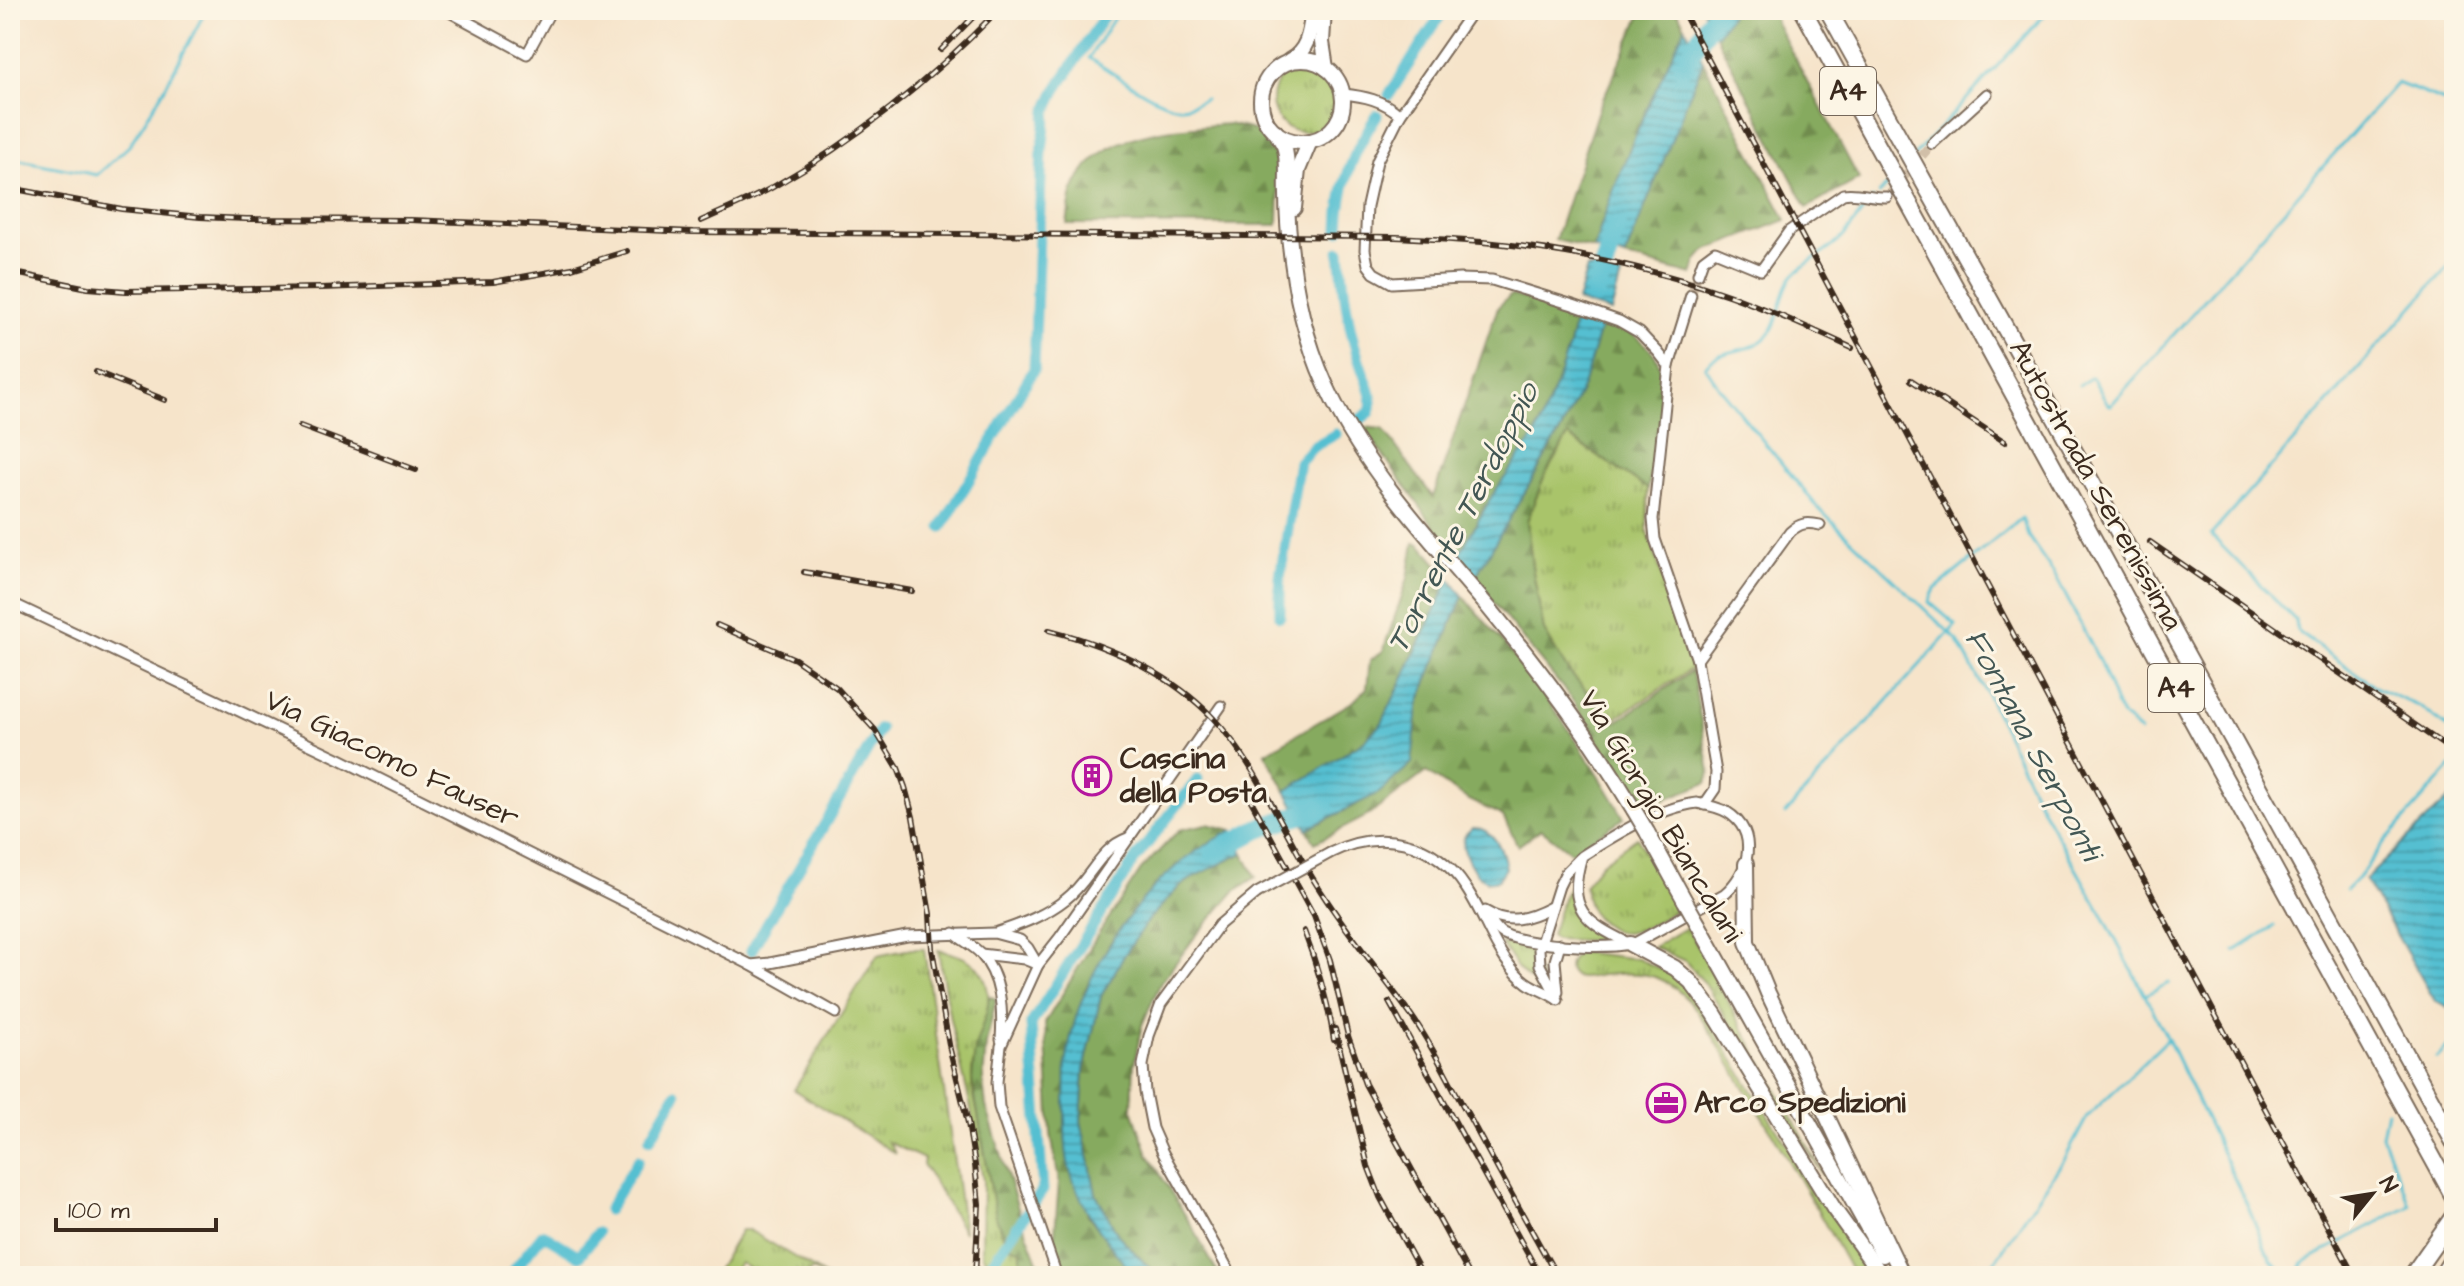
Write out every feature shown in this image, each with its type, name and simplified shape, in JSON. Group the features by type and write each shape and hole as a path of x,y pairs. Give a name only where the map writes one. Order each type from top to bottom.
{"highway":[{"name":"Autostrada Serenissima","path":"1803,10 2454,1197"},
{"name":"Autostrada Serenissima","path":"1828,10 2454,1142"},
{"path":"2412,1276 2454,1216"},
{"path":"2442,1276 2454,1257"}],"main road":[{"path":"1290,228 1284,144 1266,120 1262,93 1276,69 1298,56 1305,46 1313,10"},
{"path":"1324,10 1322,42 1326,68"},
{"path":"1275,131 1285,138 1298,141 1322,137 1332,129 1343,106 1343,94 1334,75 1326,68 1314,61 1287,62"},
{"path":"1290,228 1298,170 1310,141"},
{"name":"Via Giorgio Biancalani","path":"1290,228 1299,302 1313,352 1356,441 1409,513 1540,670 1600,754 1647,832 1895,1276"},
{"path":"1746,864 1747,942 1768,993 1903,1276"},
{"path":"1630,944 1675,968 1691,982 1714,1013 1834,1209 1882,1276"}],"street":[{"path":"446,10 527,54 551,10"},
{"path":"1473,10 1400,115 1377,161 1367,206 1365,250 1368,265 1374,273 1392,283 1492,280 1573,305 1619,321 1640,333 1669,366"},
{"path":"1343,94 1375,100 1400,115"},
{"path":"1932,144 1987,94"},
{"path":"1698,274 1703,260 1715,251 1761,270 1789,231 1843,194 1852,192 1879,197"},
{"path":"1691,295 1669,366 1653,519 1655,539 1697,660 1716,772 1715,789 1704,805"},
{"path":"1697,660 1790,532 1798,525 1809,522 1820,525"},
{"name":"Via Giacomo Fauser","path":"10,602 340,759 751,965 836,1013"},
{"path":"1001,1046 1038,965 1221,706"},
{"path":"1478,908 1500,932 1515,937 1541,942 1560,944 1613,947 1630,944 1733,887 1748,854 1747,840 1740,825 1729,813 1697,803 1671,808 1610,838 1582,856 1566,872 1551,907 1541,942 1539,949 1540,965 1558,1000"},
{"path":"994,933 1025,923 1067,899 1113,843 1128,838"},
{"path":"1232,1276 1152,1128 1143,1065 1149,1036 1161,1004 1219,925 1257,893 1355,842 1408,843 1443,862 1465,885 1505,959 1526,983 1545,990 1558,1000"},
{"path":"1582,856 1576,876 1578,900 1583,912 1592,924 1630,944"},
{"path":"1478,908 1493,916 1522,920 1551,907"},
{"path":"751,965 907,936 954,933 994,933 1020,940 1038,965"},
{"path":"954,933 981,954 997,982 1003,1010 997,1082 999,1107 1057,1276"},
{"path":"1558,1000 1555,961 1560,944"},
{"path":"981,954 1024,959 1038,965"}],"green space":[{"path":"1643,10 1677,10 1685,27 1623,164 1594,249 1555,240 1598,110"},
{"path":"1734,10 1776,10 1775,21 1859,179 1807,208 1716,36"},
{"path":"1703,61 1786,220 1705,251 1697,260 1692,275 1625,257"},
{"path":"1304,68 1322,74 1330,82 1336,100 1330,118 1322,126 1304,132 1286,126 1278,118 1272,100 1278,82 1286,74"},
{"path":"1229,124 1260,133 1273,150 1279,189 1278,225 1067,224 1072,193 1083,172 1098,156 1117,144 1160,131"},
{"path":"1511,295 1577,312 1556,385 1535,436 1493,494 1457,558 1363,427 1383,429 1433,497 1498,307"},
{"path":"1602,321 1626,330 1640,340 1657,359 1661,371 1662,405 1648,489 1568,436 1545,475 1527,521 1544,631 1568,671 1613,720 1616,722 1692,671 1710,772 1707,783 1641,808 1571,698 1474,579 1560,432 1583,386"},
{"path":"1568,436 1648,489 1647,529 1692,668 1613,720 1568,671 1544,631 1532,566 1527,521 1545,475"},
{"path":"1414,543 1420,544 1450,579 1382,723 1363,742 1286,791 1265,753 1354,701 1367,688 1370,660 1383,651 1408,578"},
{"path":"1463,596 1550,703 1624,818 1571,852 1541,829 1518,846 1503,816 1467,799 1426,772 1369,815 1315,843 1307,829 1356,805 1414,732 1427,681"},
{"path":"1207,824 1232,830 1187,858 1161,880 1109,945 1087,987 1066,1064 1088,1215 1135,1276 1066,1276 1054,1245 1059,1182 1051,1134 1045,1023 1141,870 1179,830"},
{"path":"1637,837 1677,910 1643,928 1618,932 1594,915 1588,903 1585,884 1602,863"},
{"path":"1243,853 1256,877 1235,891 1160,984 1142,1025 1134,1064 1132,1109 1148,1154 1219,1276 1157,1276 1118,1235 1096,1194 1081,1121 1084,1070 1101,996 1150,918 1179,887"},
{"path":"1569,888 1579,917 1603,938 1602,941 1555,939 1551,935"},
{"path":"1687,927 1831,1188 1704,982 1685,961 1653,947"},
{"path":"1501,943 1535,949 1535,963 1541,979 1535,983 1524,975"},
{"path":"924,949 964,1232 923,1164 924,1159 888,1142 896,1154 794,1090 877,956"},
{"path":"938,950 974,964 986,983 988,1007 972,1067 972,1079 989,1175 1016,1234 1021,1254 1021,1268 1005,1266 1003,1276 995,1276 982,1254 983,1180"},
{"path":"1580,952 1638,959 1670,973 1691,993 1874,1276 1854,1276 1758,1109 1687,999 1666,982 1644,974 1576,977 1569,967"},
{"path":"989,996 996,999 986,1044 983,1082 986,1106 1021,1218 1044,1276 1003,1276 1005,1266 1021,1268 1021,1250 1007,1245 996,1218 972,1080 975,1047"},
{"path":"741,1230 749,1230 826,1276 811,1270 807,1276 761,1276 740,1263 731,1276 723,1276 716,1272"}],"water":[{"path":"1703,10 1734,10 1716,36"},
{"path":"1685,27 1703,61 1625,257 1594,249 1623,164"},
{"path":"1587,268 1621,276 1611,312 1577,301"},
{"path":"1577,312 1602,321 1583,386 1560,432 1474,579 1457,558 1493,494 1536,434 1557,382"},
{"path":"1450,579 1463,596 1418,707 1412,763 1379,793 1307,829 1286,791 1363,742 1382,723"},
{"path":"2448,799 2454,801 2453,1011 2435,1001 2365,880"},
{"path":"1473,828 1492,836 1503,854 1506,868 1498,880 1488,881 1481,877 1469,862 1463,843 1466,834"},
{"path":"1232,830 1243,853 1179,887 1150,918 1125,954 1101,996 1084,1070 1081,1121 1096,1194 1118,1235 1157,1276 1135,1276 1090,1215 1069,1166 1065,1101 1071,1036 1091,978 1142,900 1185,859"}],"waterway":[{"path":"10,158 97,175 129,146 161,95 206,10"},
{"path":"942,527 1034,369 1042,151 1047,111 1055,92 1108,10"},
{"path":"1119,10 1089,58 1146,94 1170,105 1187,106 1205,99"},
{"path":"1389,95 1444,10"},
{"name":"Torrente Terdoppio","path":"1682,68 1717,10"},
{"name":"Fontana Serponti","path":"1914,156 2049,10"},
{"path":"2079,385 2092,377 2111,405 2397,83 2454,105"},
{"path":"1339,230 1349,170 1377,115"},
{"name":"Fontana Serponti","path":"1879,194 1890,182"},
{"name":"Fontana Serponti","path":"1873,199 1842,238 1793,276 1769,334 1753,346 1717,356 1705,367 1819,509 1957,640 1987,694 2043,811 2168,1039 2087,1117 2066,1157 1985,1276"},
{"name":"Torrente Terdoppio","path":"1595,296 1616,227"},
{"path":"1340,251 1350,326 1372,401 1370,412 1358,421"},
{"path":"2454,260 2211,535 2296,621 2301,634 2377,688 2420,707 2454,732"},
{"path":"1280,616 1280,577 1299,462 1313,447 1336,434"},
{"path":"1785,814 1956,625 1929,602 1935,589 2022,518 2028,536 2055,575 2099,660 2118,709 2140,732"},
{"path":"751,951 880,729"},
{"path":"2346,890 2454,764"},
{"path":"989,1267 1043,1190 1031,1024 1136,858 1198,779"},
{"name":"Torrente Terdoppio","path":"1214,853 1258,829 1324,807"},
{"path":"2235,951 2274,926"},
{"path":"2145,995 2169,983"},
{"path":"2168,1039 2267,1253 2272,1262 2289,1276"},
{"path":"2437,1058 2454,1041"},
{"path":"650,1139 676,1094"},
{"path":"2298,1276 2304,1262 2410,1205 2382,1136 2387,1110"},
{"path":"608,1210 638,1160"},
{"path":"509,1276 543,1234 579,1256 597,1233"}],"tunnel":[{"path":"1887,197 1932,144"},
{"path":"1691,295 1698,274"}],"railway":[{"path":"941,50 980,10"},
{"path":"701,221 773,187 863,129 920,84 998,10"},
{"path":"1682,10 2354,1276"},
{"path":"10,188 122,209 246,219 410,220 693,232 1396,237 1494,243 1583,256 1671,277 1744,301 1852,348"},
{"path":"10,272 88,288 126,291 320,288 493,282 572,268 627,251"},
{"path":"96,372 165,400"},
{"path":"1911,380 2005,442"},
{"path":"300,426 416,470"},
{"path":"2150,542 2454,752"},
{"path":"804,572 912,591"},
{"path":"717,625 795,659 837,688 875,730 898,768 913,817 930,914 932,949 975,1165 979,1204 975,1276"},
{"path":"1049,630 1094,644 1158,674 1196,702 1230,738 1259,781 1322,893 1422,1032 1557,1276"},
{"path":"1248,795 1314,916 1330,960 1348,1036 1365,1084 1470,1276"},
{"path":"1304,931 1322,985 1334,1040"},
{"path":"1389,1002 1540,1276"},
{"path":"1335,1029 1368,1166 1380,1197 1423,1276"}],"place":[{"name":"Cascina della Posta","path":"1092,776"},
{"name":"Arco Spedizioni","path":"1666,1103"}]}
